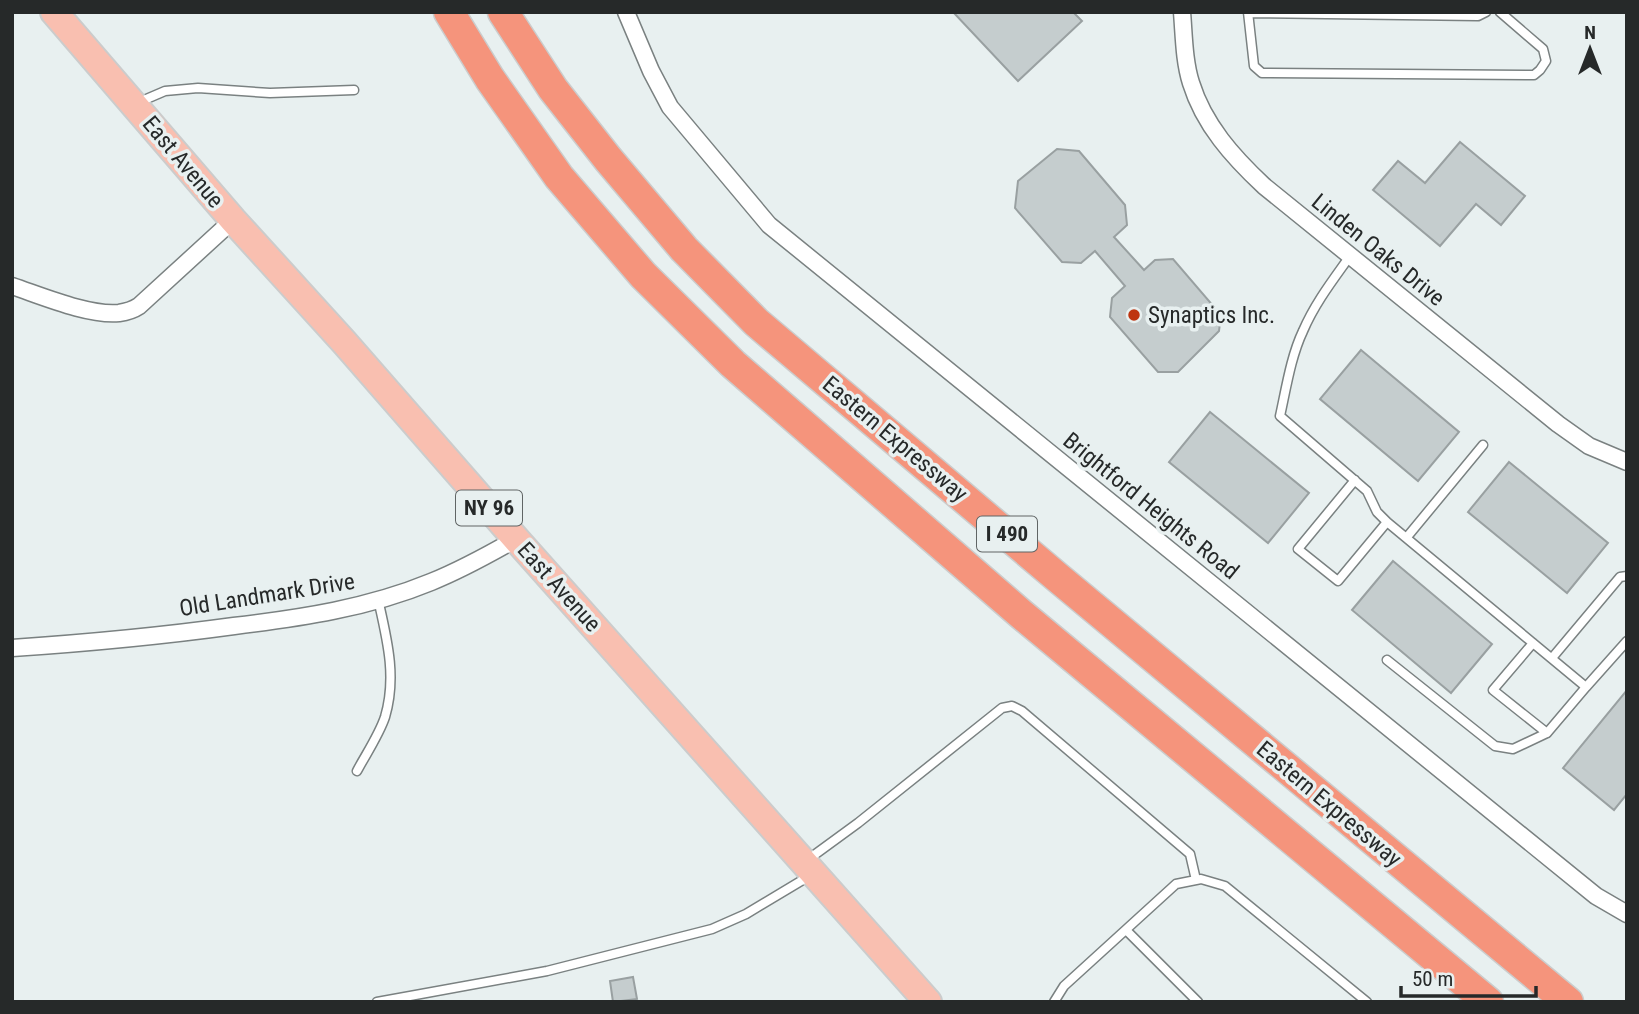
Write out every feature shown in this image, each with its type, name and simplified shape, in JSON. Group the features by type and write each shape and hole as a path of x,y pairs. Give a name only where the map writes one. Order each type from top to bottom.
{"highway":[{"name":"I 490","path":"449,12 490,79 559,177 643,275 733,364 1021,614 1488,1002"},
{"name":"Eastern Expressway","path":"503,12 553,89 608,159 684,249 756,322 1567,1002"}],"main road":[{"name":"East Avenue","path":"54,12 233,220 928,1002"}],"street":[{"name":"Brightford Heights Road","path":"626,12 651,71 670,107 769,225 1596,896 1627,914"},
{"name":"Linden Oaks Drive","path":"1182,12 1191,83 1204,114 1220,140 1240,163 1264,186 1558,424 1590,446 1627,462"},
{"path":"12,286 87,310 121,313 139,306 233,220"},
{"name":"Old Landmark Drive","path":"12,648 194,632 299,618 378,599 428,583 478,561 516,539"}],"lane":[{"path":"1486,12 1478,16 1248,13 1254,66 1262,73 1534,75 1546,61 1543,50 1500,12"},
{"path":"134,104 165,91 198,88 270,93 354,90"},
{"path":"1350,256 1321,296 1302,332 1280,416 1367,491 1377,512 1387,522 1586,687"},
{"path":"1407,537 1483,445"},
{"path":"1355,481 1298,549 1338,581 1387,522"},
{"path":"1552,658 1620,577 1627,576"},
{"path":"357,771 384,719 391,687 390,649 378,599"},
{"path":"1387,660 1495,746 1513,749 1548,733 1627,641"},
{"path":"1533,643 1493,690 1548,733"},
{"path":"377,1002 547,971 712,929 746,914 808,868 858,823 1002,708 1013,706 1190,855 1196,880"},
{"path":"1054,1002 1064,986 1177,884 1201,879 1225,886 1367,1002"},
{"path":"1126,930 1198,1002"}],"building":[{"path":"953,12 1073,12 1082,21 1018,81"},
{"path":"1460,142 1525,196 1501,225 1476,204 1440,246 1373,190 1398,161 1425,183"},
{"path":"1057,149 1079,151 1125,205 1127,225 1114,237 1144,270 1155,260 1173,259 1221,315 1219,331 1178,372 1158,372 1110,317 1112,298 1125,286 1095,251 1081,263 1062,262 1015,208 1018,181"},
{"path":"1361,350 1459,432 1418,481 1320,399"},
{"path":"1210,412 1309,493 1268,543 1169,462"},
{"path":"1509,462 1608,543 1567,593 1468,512"},
{"path":"1393,561 1492,644 1451,693 1352,610"},
{"path":"1627,690 1627,794 1614,810 1563,768"},
{"path":"633,977 637,999 613,1002 610,981"}],"place":[{"name":"Synaptics Inc.","path":"1134,315"}]}
